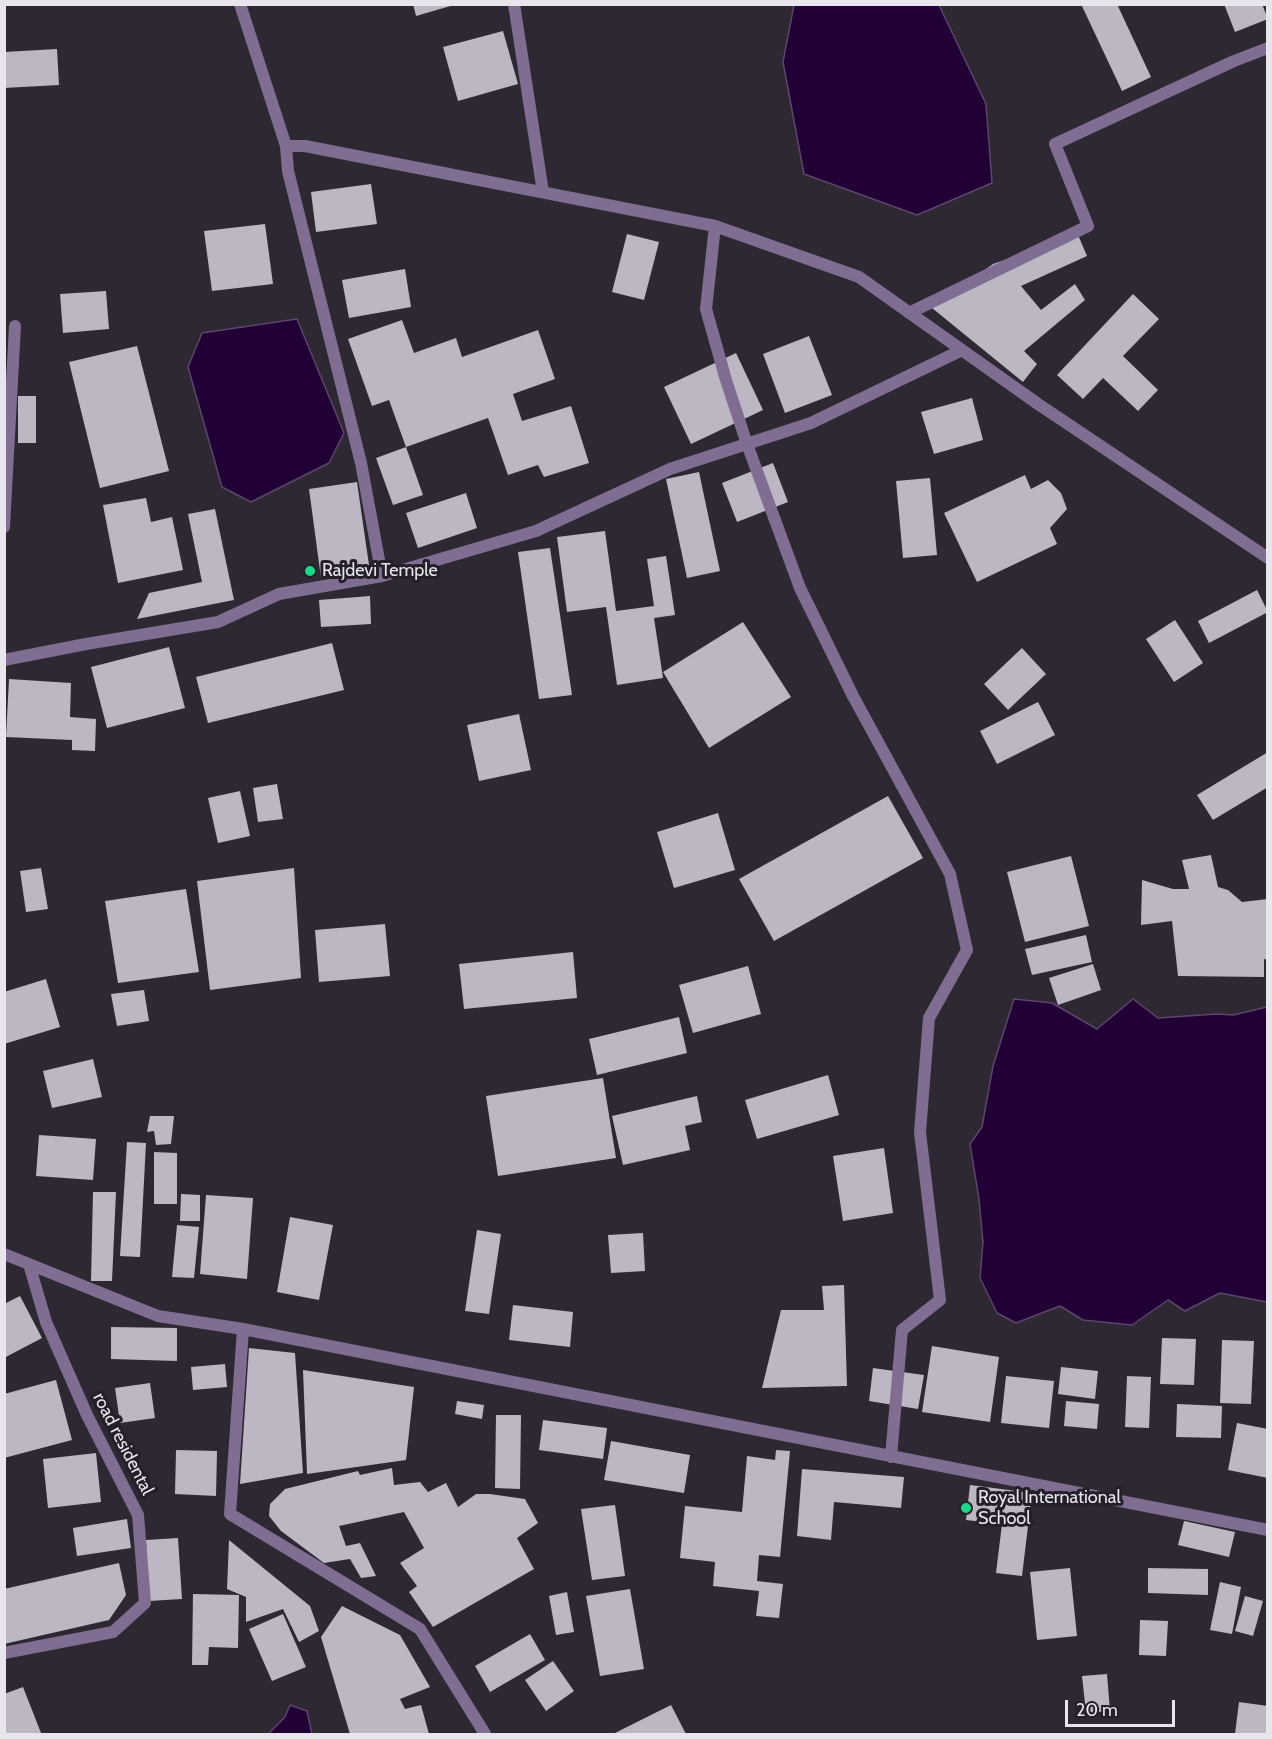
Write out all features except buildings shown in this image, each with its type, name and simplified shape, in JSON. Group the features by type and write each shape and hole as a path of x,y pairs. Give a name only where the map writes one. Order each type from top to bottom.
{"street":[{"path":"240,4 286,146 288,171 361,463 382,576"},
{"path":"514,4 543,192"},
{"path":"909,313 1088,226 1056,144 1268,48"},
{"path":"286,146 305,146 715,226 859,277 1038,404 1268,558"},
{"path":"715,226 706,309 747,444 800,588 853,696 950,874 967,950 929,1018 920,1132 940,1300 902,1330 891,1457"},
{"path":"4,527 15,326"},
{"path":"4,660 219,622 279,594 382,576 536,531 670,469 811,423 962,350"},
{"path":"4,1254 158,1316 243,1329 1268,1530"},
{"name":"road residental","path":"4,1653 113,1632 145,1603 138,1515 87,1415 51,1333 29,1264"},
{"path":"243,1329 230,1514 420,1629 485,1734"}],"shaded area":[{"path":"794,5 939,5 986,104 992,183 917,215 804,174 783,62"},
{"path":"297,319 344,433 329,463 251,502 222,487 188,367 202,333"},
{"path":"1014,999 1052,1003 1097,1029 1133,999 1158,1018 1233,1015 1267,1007 1267,1302 1220,1293 1185,1311 1168,1300 1132,1325 1083,1320 1060,1306 1016,1323 997,1313 980,1278 983,1242 970,1144 982,1127 993,1066"},
{"path":"290,1705 307,1711 312,1734 268,1734 285,1717"}],"place":[{"name":"Rajdevi Temple","path":"310,571"},
{"name":"Royal International School","path":"966,1508"}]}
